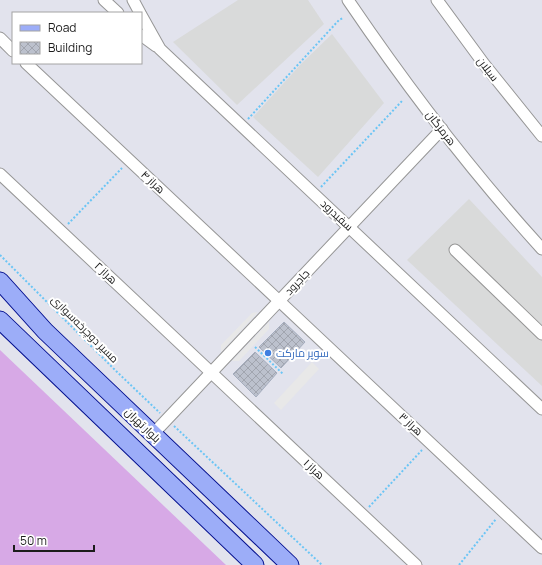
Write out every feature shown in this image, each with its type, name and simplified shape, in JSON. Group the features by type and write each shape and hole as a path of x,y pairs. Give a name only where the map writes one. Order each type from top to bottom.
{"main road":[{"name":"بلوار تهران","path":"0,281 45,332 290,565"},
{"path":"0,320 255,565"}],"street":[{"path":"104,0 117,12"},
{"name":"سفیدرود","path":"133,0 140,12"},
{"name":"هرمزگان","path":"348,0 405,82 442,130 492,192 542,249"},
{"name":"سبلان","path":"437,0 484,64 542,136"},
{"name":"سفیدرود","path":"142,16 160,49 542,409"},
{"path":"142,36 160,49"},
{"path":"0,38 12,49"},
{"name":"هراز ۴","path":"27,64 279,301"},
{"name":"جاجرود","path":"153,434 442,130"},
{"name":"هراز ۲","path":"0,174 211,372"},
{"path":"455,250 542,334"},
{"name":"هراز ۳","path":"279,301 542,548"},
{"name":"هراز ۱","path":"211,372 416,565"}],"path":[{"path":"248,119 338,20 343,18"},
{"path":"320,187 402,101"},
{"path":"67,226 124,166"},
{"name":"مسیر دوچرخه‌سواری","path":"0,255 114,370 159,412"},
{"path":"255,348 283,374"},
{"path":"174,426 322,565"},
{"path":"367,508 424,448"},
{"path":"459,565 498,517"}],"shaded area":[{"path":"238,0 308,0 324,24 237,105 173,42"},
{"path":"332,34 384,103 318,177 253,117 301,64"},
{"path":"469,199 542,277 542,386 407,260"},
{"path":"258,312 221,352 221,345 252,313"},
{"path":"269,322 269,329 239,361 232,361"},
{"path":"0,350 226,565 0,565"},
{"path":"312,362 319,369 281,410 274,403"}],"building":[{"path":"284,322 305,342 281,368 259,347"},
{"path":"255,352 277,373 256,397 233,374"}],"place":[{"name":"سوپر مارکت","path":"268,353"}]}
